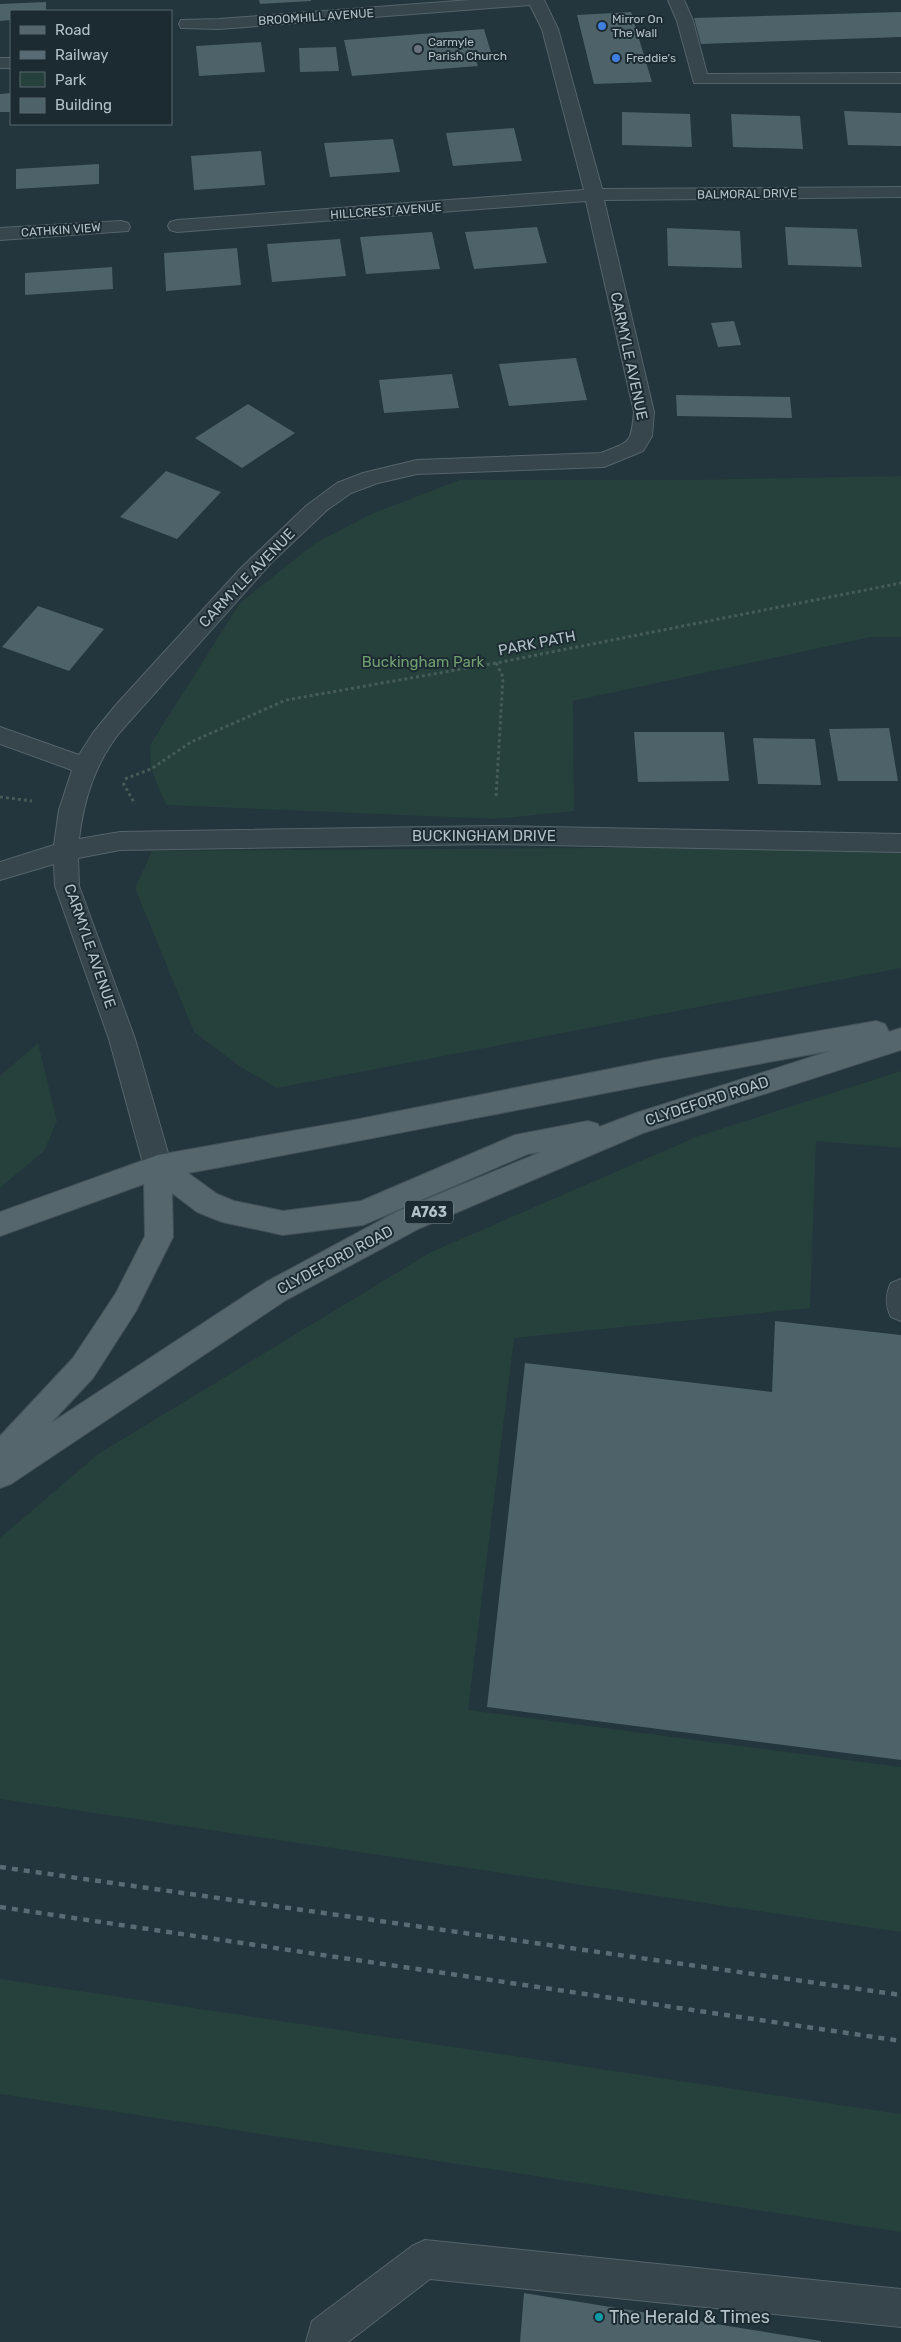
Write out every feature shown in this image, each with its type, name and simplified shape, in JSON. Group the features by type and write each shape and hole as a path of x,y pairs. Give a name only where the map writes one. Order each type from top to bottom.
{"main road":[{"name":"CLYDEFORD ROAD","path":"158,1167 354,1131 660,1070 901,1028"},
{"name":"CLYDEFORD ROAD","path":"0,1474 276,1291 408,1220 636,1124 901,1039"},
{"path":"158,1167 207,1203 232,1213 283,1223 363,1213 525,1143 636,1124"},
{"path":"0,1224 158,1167"},
{"path":"0,1457 83,1368 126,1302 159,1237 158,1167"}],"street":[{"name":"BROOMHILL AVENUE","path":"187,24 219,24 535,0"},
{"name":"CARMYLE AVENUE","path":"158,1167 122,1039 67,886 66,870 72,806 85,766 109,730 266,554 323,502 344,488 389,472 417,468 604,460 636,446 642,436 644,412 594,196 550,29 535,0"},
{"path":"676,0 685,21 700,79 901,78"},
{"name":"BALMORAL DRIVE","path":"594,196 901,192"},
{"name":"HILLCREST AVENUE","path":"177,226 594,196"},
{"name":"CATHKIN VIEW","path":"0,234 122,226"},
{"path":"0,735 85,766"},
{"name":"BUCKINGHAM DRIVE","path":"0,871 68,850 120,842 157,840 492,835 901,843"},
{"path":"901,1292 901,1308"},
{"path":"325,2342 326,2335 425,2259 901,2308"}],"path":[{"name":"PARK PATH","path":"157,840 145,823 122,780 151,769 158,762 192,742 286,700 496,663 901,583"},
{"path":"492,835 503,678 496,663"}],"green space":[{"name":"Buckingham Park","path":"901,476 901,637 871,637 573,701 574,811 495,819 166,805 151,769 150,745 240,603 314,544 371,514 460,480 687,480"},
{"path":"901,846 901,968 277,1088 239,1066 194,1032 135,888 152,851"},
{"path":"38,1043 57,1121 44,1151 0,1188 0,1076"},
{"path":"901,1071 901,1148 816,1141 810,1308 514,1338 468,1710 901,1767 901,1932 0,1799 0,1538 98,1454 431,1252 696,1137"},
{"path":"0,1979 901,2114 901,2232 0,2094"}],"building":[{"path":"259,0 311,0 311,1 260,4"},
{"path":"46,2 46,10 10,10 10,20 0,21 0,4"},
{"path":"631,12 652,82 594,84 577,15"},
{"path":"901,12 901,37 701,44 694,18"},
{"name":"Carmyle Parish Church","path":"484,29 493,59 476,61 478,66 352,76 344,40"},
{"path":"261,42 265,72 199,76 196,46"},
{"path":"336,47 339,71 300,72 299,48"},
{"path":"10,93 10,112 0,112 0,94"},
{"path":"844,111 901,113 901,146 848,145"},
{"path":"622,112 690,114 692,147 622,145"},
{"path":"731,114 800,116 803,149 733,147"},
{"path":"514,128 522,161 453,166 446,133"},
{"path":"393,139 400,172 330,177 324,143"},
{"path":"261,151 265,185 194,190 191,156"},
{"path":"99,164 99,184 16,189 16,169"},
{"path":"537,227 547,263 474,269 465,232"},
{"path":"785,227 857,229 862,267 788,265"},
{"path":"667,228 740,231 742,268 668,266"},
{"path":"432,232 440,269 366,274 360,237"},
{"path":"340,239 346,276 272,282 267,244"},
{"path":"237,248 241,285 166,291 164,253"},
{"path":"112,267 113,289 25,295 25,273"},
{"path":"734,321 741,345 718,347 711,323"},
{"path":"576,358 587,400 509,406 499,364"},
{"path":"452,374 459,408 384,413 379,380"},
{"path":"676,395 790,397 792,418 677,416"},
{"path":"248,404 295,433 242,468 195,438"},
{"path":"166,471 221,492 177,539 120,517"},
{"path":"38,606 104,629 69,671 2,647"},
{"path":"889,728 898,781 838,781 829,729"},
{"path":"634,732 724,732 729,781 638,782"},
{"path":"753,738 815,739 821,785 758,784"},
{"path":"775,1321 901,1335 901,1760 487,1707 525,1363 772,1392"},
{"name":"The Herald & Times","path":"524,2293 821,2341 821,2342 520,2342"}],"railway":[{"path":"0,1867 901,1995"},
{"path":"0,1907 901,2041"}],"place":[{"name":"Mirror On The Wall","path":"602,26"},
{"name":"Carmyle Parish Church","path":"418,49"},
{"name":"Freddie's","path":"616,58"},
{"name":"The Herald & Times","path":"599,2317"}]}
